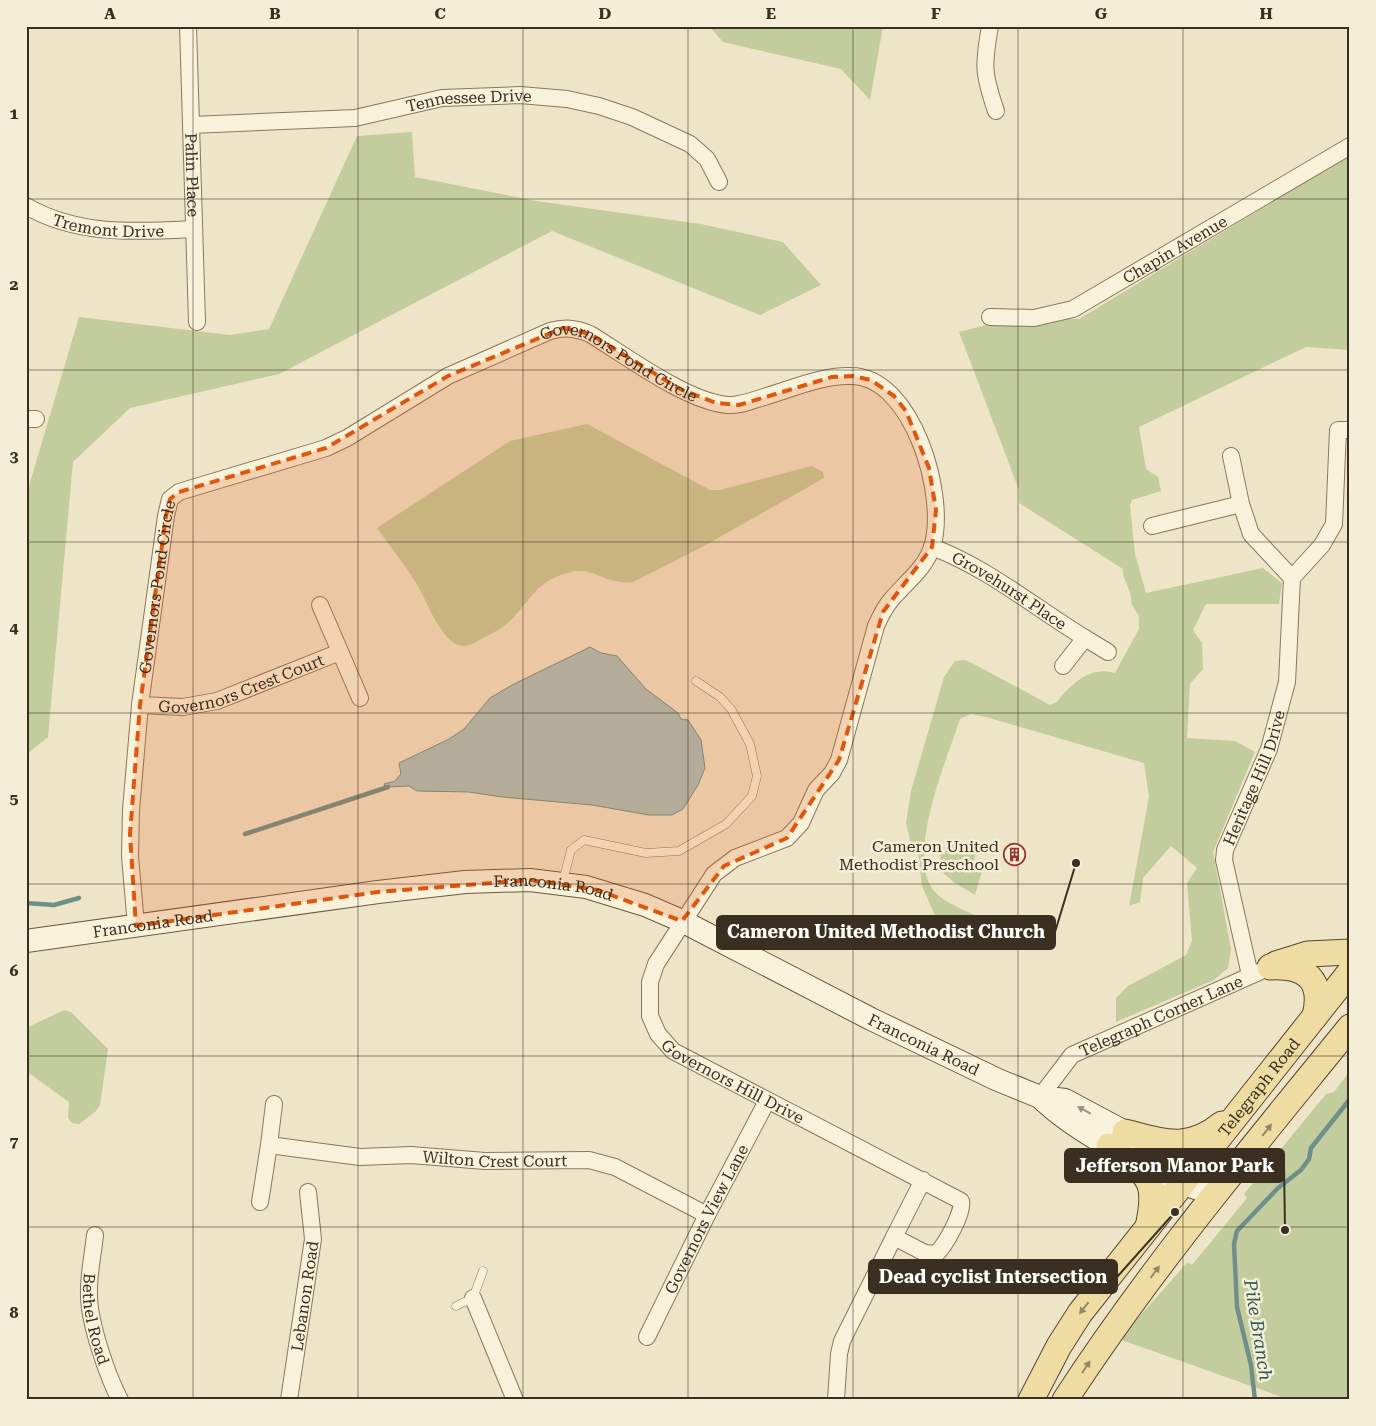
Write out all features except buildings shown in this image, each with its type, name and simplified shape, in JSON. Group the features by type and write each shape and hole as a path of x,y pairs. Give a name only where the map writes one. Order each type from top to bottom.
{"main road":[{"name":"Franconia Road","path":"26,941 378,892 465,882 530,880 563,883 615,895 682,921 871,1019 998,1080 1040,1098 1065,1100 1117,1139 1189,1176 1215,1195"},
{"path":"1260,971 1308,954 1350,952"},
{"path":"1260,971 1293,968 1306,974 1318,992 1315,1016"},
{"name":"Telegraph Road","path":"1037,1398 1080,1313 1350,972"},
{"name":"Telegraph Road","path":"1065,1400 1103,1342 1215,1195 1350,1027"},
{"path":"1117,1139 1171,1143 1194,1141 1202,1138 1226,1120 1269,1076"},
{"path":"1117,1139 1137,1168 1146,1177 1152,1188 1153,1198 1147,1229"}],"street":[{"name":"Palin Place","path":"188,26 197,322"},
{"path":"990,26 984,60 985,78 996,111"},
{"name":"Tennessee Drive","path":"191,125 355,118 442,98 520,95 567,99 599,106 632,117 690,144 706,159 719,182"},
{"name":"Chapin Avenue","path":"990,317 1034,318 1073,309 1350,146"},
{"name":"Tremont Drive","path":"26,206 61,222 84,228 139,232 194,229"},
{"name":"Governors Pond Circle","path":"136,926 130,834 140,706 166,516 170,499 179,492 192,487 326,448 347,438 448,376 550,331 563,328 576,328 590,334 680,389 716,403 739,405 832,377 853,376 871,380 894,396 906,411 916,431 929,468 936,510 932,547 923,564 883,612 876,626 839,760 832,774 816,790 801,823 787,838 735,858 714,874 682,921"},
{"path":"1232,456 1241,504 1251,534 1292,578 1322,545 1334,524 1338,430 1350,430"},
{"path":"1152,526 1241,504"},
{"name":"Grovehurst Place","path":"932,547 952,554 986,573 1108,652"},
{"name":"Heritage Hill Drive","path":"1260,971 1224,860 1225,850 1269,749 1284,700 1287,682 1292,578"},
{"name":"Governors Crest Court","path":"320,605 360,698"},
{"name":"Grovehurst Place","path":"1063,666 1085,638"},
{"name":"Governors Crest Court","path":"140,706 183,707 217,701 340,652"},
{"name":"Governors Hill Drive","path":"682,921 656,964 650,982 650,1016 658,1034 674,1052 767,1102 960,1199 962,1204 960,1212 942,1247 936,1254 929,1254 894,1236"},
{"name":"Telegraph Corner Lane","path":"1040,1098 1072,1055 1260,971"},
{"name":"Governors View Lane","path":"647,1337 707,1215 767,1102"},
{"path":"260,1202 274,1104"},
{"name":"Wilton Crest Court","path":"269,1145 360,1157 411,1154 485,1162 590,1160 615,1167 707,1215"},
{"path":"836,1400 839,1354 842,1341 923,1180"},
{"name":"Lebanon Road","path":"289,1400 313,1239 308,1192"},
{"name":"Bethel Road","path":"95,1235 90,1283 90,1308 95,1331 120,1400"},
{"path":"473,1298 516,1400"}],"lane":[{"path":"563,883 569,855 580,842 588,840 646,853 680,851 726,824 752,796 757,776 750,744 731,709 720,697 696,681"},
{"path":"456,1306 473,1298 483,1271"}],"highlighted area":[{"path":"563,328 590,334 680,389 716,403 739,405 832,377 853,376 871,380 894,396 906,411 929,468 936,510 932,547 883,612 839,760 787,838 724,866 682,921 597,890 530,880 378,892 136,926 130,834 140,705 166,516 170,499 179,492 326,448 448,376"}],"green space":[{"path":"709,26 883,26 870,100 841,69 723,42"},
{"path":"412,132 415,177 536,201 701,224 783,242 821,285 760,315 552,231 279,374 130,408 73,462 48,737 26,755 26,496 79,317 230,335 269,329 357,136"},
{"path":"1350,155 1350,350 1306,347 1139,427 1146,469 1158,477 1161,491 1132,500 1130,505 1135,554 1146,593 1263,568 1282,583 1279,604 1206,604 1193,630 1202,643 1203,669 1190,684 1187,738 1235,741 1255,752 1213,852 1231,949 1228,968 1214,980 1116,1022 1116,998 1128,986 1186,955 1192,941 1187,883 1197,868 1171,846 1143,878 1140,902 1129,906 1149,797 1144,763 986,717 971,714 960,719 938,783 931,810 924,860 928,880 938,895 956,906 993,923 995,932 989,940 950,923 938,922 922,886 918,850 911,844 906,823 911,791 944,677 955,661 965,660 976,665 1050,705 1057,701 1076,682 1094,672 1107,671 1115,673 1139,629 1139,616 1132,605 1123,569 1019,503 1019,490 959,332 1009,319 1079,319"},
{"path":"587,424 710,490 720,490 812,466 823,472 824,478 704,546 633,582 615,581 579,571 551,580 537,590 510,622 471,645 456,644 443,632 414,580 377,528 510,441"},
{"path":"948,840 976,847 973,868 982,871 975,895 943,873 940,854 945,854"},
{"path":"64,1010 71,1012 108,1049 100,1105 96,1111 79,1124 72,1123 68,1118 69,1102 26,1071 26,1028"},
{"path":"1350,1071 1350,1400 1290,1400 1119,1339 1188,1262 1192,1265 1247,1198 1244,1194 1326,1094 1334,1092"}],"water":[{"path":"590,647 601,653 617,656 646,689 678,713 681,719 688,720 701,740 705,768 698,785 683,809 672,815 649,815 592,805 502,797 469,792 417,791 409,786 385,787 384,784 395,781 401,774 399,763 449,739 464,729 490,698 512,685"}],"waterway":[{"path":"245,834 388,787"},
{"path":"26,903 54,905 79,898"},
{"name":"Pike Branch","path":"1255,1400 1251,1365 1237,1307 1234,1244 1237,1231 1278,1188 1301,1170 1309,1159 1311,1148 1350,1099"}],"place":[{"name":"Cameron United Methodist Preschool","path":"1015,855"},
{"name":"Cameron United Methodist Church","path":"1076,863"},
{"name":"Dead cyclist Intersection","path":"1175,1212"},
{"name":"Jefferson Manor Park","path":"1285,1230"}]}
